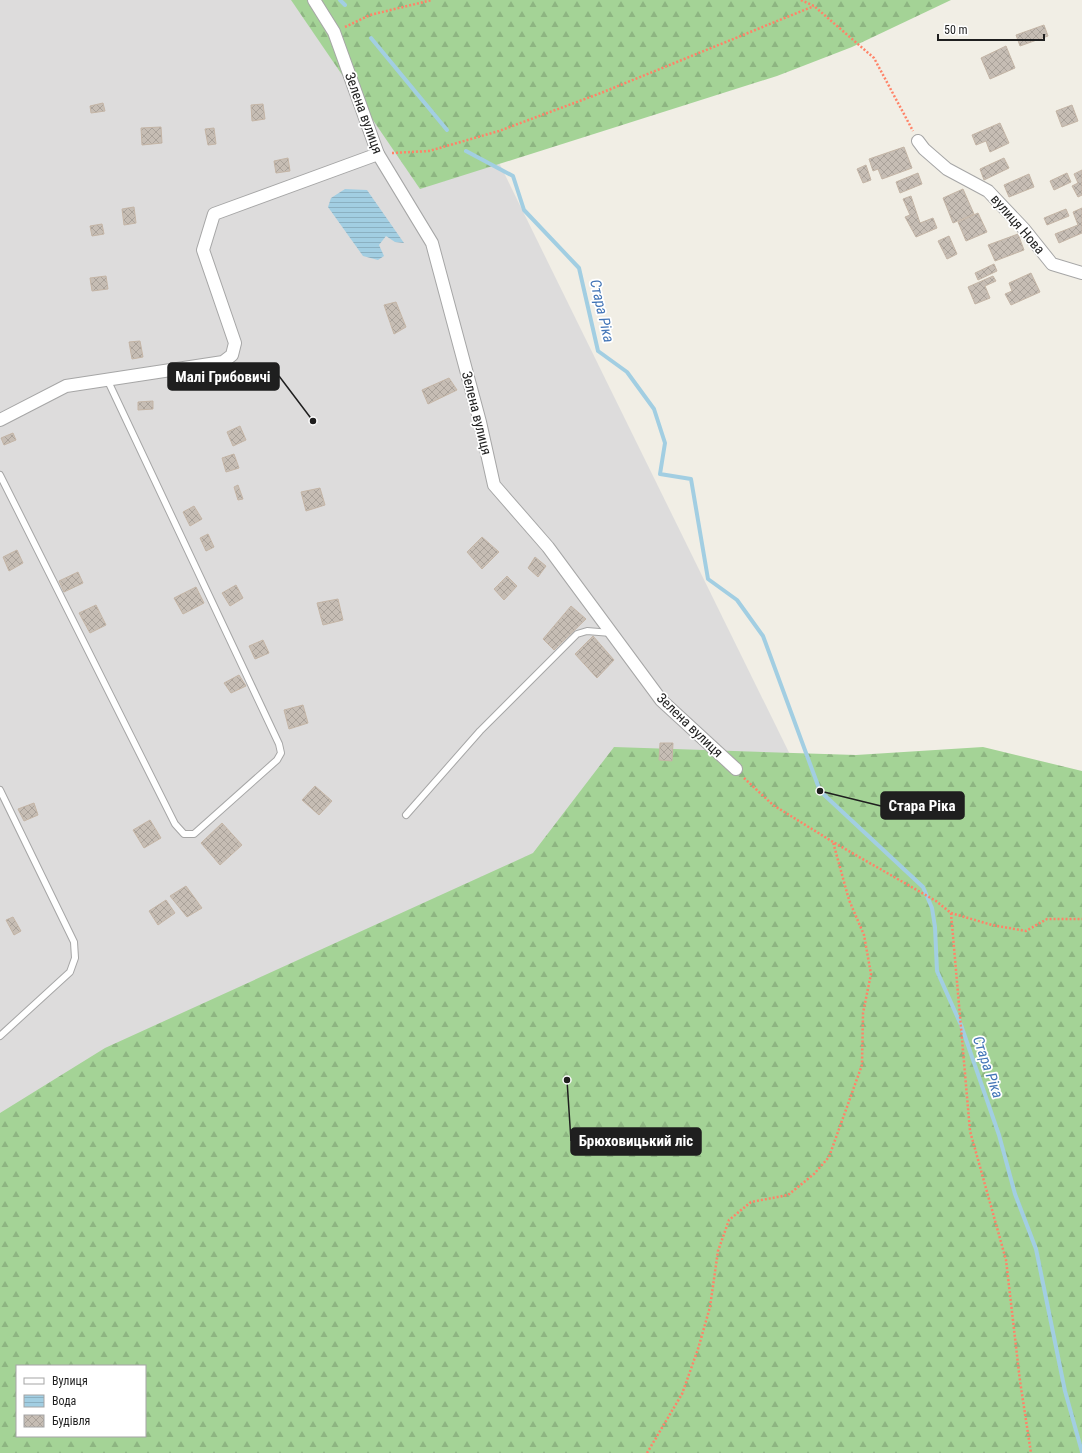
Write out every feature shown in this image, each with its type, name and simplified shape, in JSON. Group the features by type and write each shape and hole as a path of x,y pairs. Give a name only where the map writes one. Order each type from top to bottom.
{"street":[{"name":"Зелена вулиця","path":"314,0 334,32 378,154 432,243 480,422 494,484 548,547 661,700 736,769"},
{"name":"вулиця Нова","path":"918,141 924,149 947,169 988,191 1024,229 1052,264 1082,273"},
{"path":"0,420 66,386 223,362 232,355 235,343 203,250 214,214 378,154"}],"lane":[{"path":"0,475 175,824 184,834 194,834 277,760 280,753 279,744 106,380"},
{"path":"406,815 480,731 577,634 587,631 611,633"},
{"path":"0,790 74,942 75,958 70,972 0,1036"}],"path":[{"path":"334,32 370,15 432,0"},
{"path":"801,0 814,6 874,58 918,141"},
{"path":"378,154 429,151 499,131 601,93 814,6"},
{"path":"736,769 773,805 833,842 936,900 951,913 992,925 1026,931 1047,919 1082,918"},
{"path":"647,1453 682,1394 698,1349 710,1307 718,1251 729,1220 751,1202 788,1195 814,1174 829,1157 862,1065 863,1013 871,974 864,935 849,900 833,842"},
{"path":"951,913 970,1130 1006,1260 1020,1381 1031,1453"}],"shaded area":[{"path":"0,0 419,0 833,842 0,1178"}],"green space":[{"path":"291,0 951,0 852,47 777,76 420,189"},
{"path":"614,747 856,755 983,747 1082,771 1082,1453 0,1453 0,1113 105,1048 533,853"}],"water":[{"path":"345,189 367,190 404,243 395,242 386,236 379,245 384,256 378,260 363,256 328,207 331,198"}],"building":[{"path":"1044,25 1048,36 1020,46 1016,35"},
{"path":"1006,46 1015,68 990,79 981,58"},
{"path":"103,103 105,111 91,113 90,106"},
{"path":"263,104 265,119 252,121 251,105"},
{"path":"1072,105 1078,121 1062,127 1056,111"},
{"path":"1000,123 1009,143 990,152 986,141 976,145 972,135"},
{"path":"161,127 162,143 142,145 141,128"},
{"path":"214,128 216,144 208,145 205,129"},
{"path":"904,147 912,168 882,179 878,169 873,171 869,159"},
{"path":"288,158 290,171 276,173 274,161"},
{"path":"1004,158 1009,168 984,180 980,169"},
{"path":"866,165 871,180 863,183 857,169"},
{"path":"1082,170 1082,195 1078,197 1072,186 1078,183 1074,174"},
{"path":"918,173 922,184 900,193 896,182"},
{"path":"1067,173 1071,182 1054,190 1050,181"},
{"path":"1029,174 1034,187 1009,197 1004,185"},
{"path":"963,189 974,214 953,223 943,198"},
{"path":"911,196 920,223 933,218 937,228 916,237 905,217 910,215 903,199"},
{"path":"134,207 136,223 124,225 122,209"},
{"path":"1082,208 1082,233 1059,243 1055,234 1078,225 1073,212"},
{"path":"1066,209 1069,216 1047,225 1044,218"},
{"path":"978,213 987,232 966,241 958,222"},
{"path":"102,224 104,234 92,236 90,226"},
{"path":"1018,234 1024,250 995,261 988,245"},
{"path":"949,236 957,254 947,259 938,241"},
{"path":"994,264 997,271 978,280 975,273"},
{"path":"1031,273 1040,292 1011,305 1005,294 1012,291 1009,283"},
{"path":"106,276 108,289 92,291 90,278"},
{"path":"993,276 996,281 985,286 990,298 975,304 968,287"},
{"path":"396,302 406,327 394,334 384,305"},
{"path":"140,341 143,357 132,359 129,342"},
{"path":"449,378 457,390 428,404 422,390"},
{"path":"153,401 153,409 138,410 138,402"},
{"path":"240,426 246,440 233,446 227,432"},
{"path":"13,433 16,440 4,445 1,438"},
{"path":"234,454 239,468 226,472 222,458"},
{"path":"238,485 243,499 238,500 234,487"},
{"path":"320,488 325,505 306,511 301,492"},
{"path":"194,506 202,519 190,526 183,512"},
{"path":"208,534 214,547 206,551 200,538"},
{"path":"482,537 499,552 482,569 467,552"},
{"path":"17,550 23,563 9,571 3,557"},
{"path":"535,557 546,566 538,577 528,568"},
{"path":"78,572 83,583 64,592 59,581"},
{"path":"507,576 517,586 504,600 494,589"},
{"path":"236,585 243,598 230,606 222,593"},
{"path":"196,587 204,603 183,614 174,598"},
{"path":"338,599 343,620 323,625 317,603"},
{"path":"96,605 106,625 90,633 79,613"},
{"path":"571,606 586,619 554,650 543,639"},
{"path":"593,636 614,660 597,678 575,654"},
{"path":"263,640 269,653 255,659 249,646"},
{"path":"239,675 246,686 231,693 224,683"},
{"path":"303,705 308,723 289,729 284,710"},
{"path":"660,743 673,743 672,761 659,760"},
{"path":"315,786 332,801 319,815 302,800"},
{"path":"34,803 38,815 24,821 18,809"},
{"path":"150,820 161,838 144,848 133,830"},
{"path":"222,823 242,845 220,865 201,843"},
{"path":"186,886 202,908 187,917 170,896"},
{"path":"166,900 175,913 158,925 149,911"},
{"path":"13,917 21,931 14,935 6,920"}],"waterway":[{"name":"Стара Ріка","path":"340,0 345,5"},
{"name":"Стара Ріка","path":"371,38 447,130"},
{"name":"Стара Ріка","path":"466,151 513,176 524,210 579,268 598,351 627,372 654,409 665,443 660,474 691,479 708,579 737,600 763,636 820,791 923,887 932,908 935,927 937,971 961,1025 999,1135 1015,1194 1036,1249 1065,1391 1082,1452"}],"place":[{"name":"Малі Грибовичі","path":"313,421"},
{"name":"Стара Ріка","path":"820,791"},
{"name":"Брюховицький ліс","path":"567,1080"}]}
